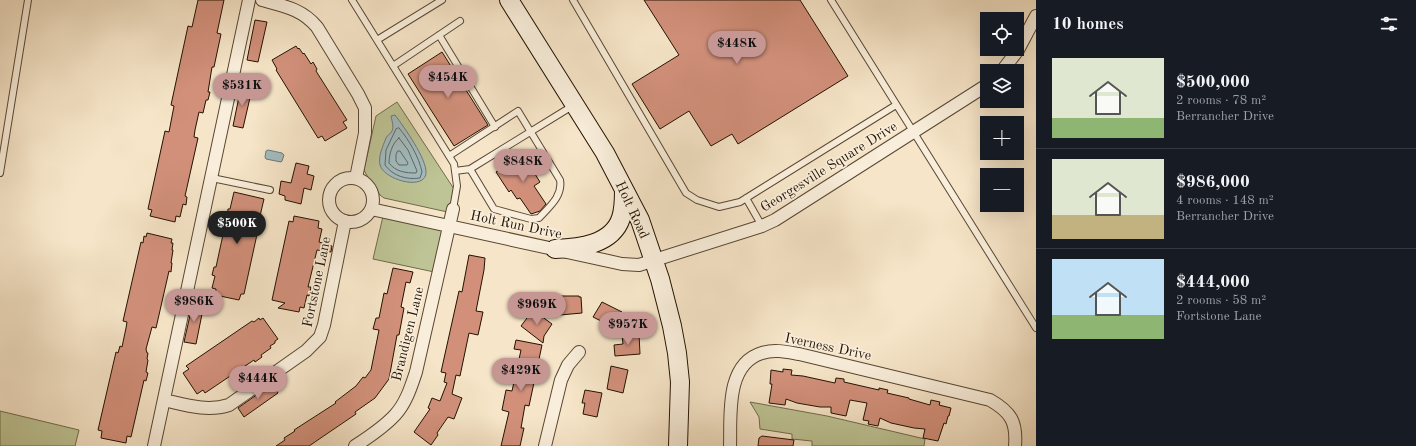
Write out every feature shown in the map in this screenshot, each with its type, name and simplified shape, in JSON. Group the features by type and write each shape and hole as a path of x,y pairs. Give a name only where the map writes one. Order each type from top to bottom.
{"main road":[{"name":"Holt Road","path":"509,0 605,153 640,220 654,261 672,326 677,354 680,382 678,446"},
{"path":"555,249 571,249 589,245 600,241 609,235 617,227 621,218 624,190"}],"street":[{"path":"154,446 249,0"},
{"path":"262,0 302,13 310,19 317,27 358,94 364,108 365,133 356,178 365,182 371,190 374,199 371,209"},
{"path":"1007,64 1027,35 1036,16"},
{"name":"Georgesville Square Drive","path":"654,261 762,226 775,220 980,90"},
{"name":"Fortstone Lane","path":"356,178 339,180 333,186 329,194 329,202 332,211 337,217 345,221 353,222 360,220 367,215 371,209"},
{"name":"Holt Run Drive","path":"371,209 622,264 638,266 654,261"},
{"name":"Brandigen Lane","path":"355,446 376,432 396,414 408,394 416,372 453,209"},
{"name":"Fortstone Lane","path":"164,400 210,409 229,405 306,351 320,338 345,221"},
{"name":"Iverness Drive","path":"730,446 732,392 736,378 747,362 762,353 780,351 799,354 990,400 1004,409 1013,422 1016,432 1015,446"},
{"path":"545,446 561,380 568,365 579,352"}],"lane":[{"path":"0,173 28,0"},
{"path":"352,0 454,164 457,186 453,209"},
{"path":"377,40 442,0"},
{"path":"573,0 686,193 697,200 719,207 740,202 896,105"},
{"path":"831,0 1036,328"},
{"path":"393,66 460,21"},
{"path":"439,35 495,126"},
{"path":"455,171 470,170 574,105"},
{"path":"450,156 518,112 560,180 561,187 556,199 539,218 531,219 494,209 470,170"},
{"path":"212,178 270,190"},
{"path":"746,198 762,226"}],"green space":[{"path":"397,102 454,189 452,213 384,198 380,195 364,170 376,116"},
{"path":"384,212 449,226 439,273 373,259"},
{"path":"750,402 827,416 925,439 924,446 812,446 812,441 792,439 792,434 760,429 759,417"},
{"path":"0,411 79,430 75,446 0,446"}],"water":[{"path":"395,115 414,143 423,160 426,173 424,178 419,181 412,182 396,179 383,170 380,165 382,148 393,129 391,116"},
{"path":"268,150 282,153 284,155 282,161 266,159 266,151"}],"building":[{"path":"198,0 224,0 217,33 221,34 214,67 212,67 208,100 206,100 203,113 199,112 195,130 194,137 198,138 185,196 187,197 186,205 183,204 180,217 176,216 175,222 150,216 152,210 148,209 165,131 169,132 174,106 171,105 188,26 192,27"},
{"path":"644,0 800,0 848,76 738,144 732,134 711,146 689,111 660,129 632,84 679,55"},
{"path":"255,20 267,22 258,62 247,60"},
{"path":"296,46 303,54 304,53 311,64 313,62 317,69 316,71 347,120 343,122 347,128 325,141 322,136 318,138 276,70 277,69 272,60"},
{"path":"442,52 488,125 454,146 408,74"},
{"path":"241,87 252,89 243,128 233,126"},
{"path":"526,153 539,172 535,174 540,182 534,186 546,204 540,211 531,214 520,198 517,199 511,190 509,192 496,172"},
{"path":"296,163 309,166 307,174 314,176 311,190 304,188 301,204 285,200 285,196 279,194 281,181 291,183"},
{"path":"234,192 264,199 244,294 241,294 239,300 215,295 216,289 212,288 215,276 212,275 214,267 216,267 224,230 209,225 210,219 226,222 228,209 230,209"},
{"path":"294,216 319,221 318,228 322,229 319,242 332,246 331,252 317,250 308,287 311,287 309,296 307,295 304,308 300,307 299,312 278,308 285,303 272,300 289,221 293,222"},
{"path":"147,233 172,239 172,263 156,328 152,327 146,349 148,353 148,360 146,372 148,373 146,381 144,380 131,437 127,436 126,443 101,438 102,431 98,430 116,352 118,353 120,346 122,347 127,322 123,321 141,242 143,243 144,236 146,237"},
{"path":"469,255 485,258 476,311 483,312 478,335 469,333 460,376 456,375 452,394 462,398 454,419 448,417 431,445 414,432 430,409 428,408 432,398 440,401 447,383 444,382 446,373 441,372 459,291 462,292"},
{"path":"393,268 413,272 410,283 406,282 401,307 404,308 399,335 397,335 389,379 375,398 355,412 356,414 309,446 276,446 285,440 284,438 295,431 294,430 336,403 335,402 356,386 363,377 365,378 371,370 379,330 373,329 376,318 379,318 384,293 387,294"},
{"path":"560,296 581,297 582,313 560,315"},
{"path":"193,302 204,304 196,344 184,342"},
{"path":"602,302 622,312 615,325 606,321 605,323 593,317"},
{"path":"533,310 552,324 544,336 543,343 521,326"},
{"path":"259,318 260,320 263,318 278,339 270,346 271,348 261,355 262,357 255,362 254,360 205,393 203,390 197,394 183,373 189,369 186,366 252,321 254,322"},
{"path":"639,334 640,354 615,356 614,345 623,344 622,335"},
{"path":"516,340 542,345 529,406 525,405 521,428 524,428 520,446 501,446 509,412 502,410 506,390 512,391 521,350 514,349"},
{"path":"611,366 628,370 623,393 607,389"},
{"path":"783,369 792,370 791,375 835,383 836,378 844,379 844,382 879,390 879,388 888,390 887,393 930,405 931,400 940,402 939,405 951,408 949,416 946,424 944,423 938,441 923,438 925,429 891,423 880,418 878,426 868,424 869,421 863,420 867,403 850,400 846,416 831,413 831,407 820,407 797,403 786,399 785,405 769,403 772,384 770,384 771,370 783,372"},
{"path":"272,384 278,393 244,417 238,408"},
{"path":"585,390 602,393 597,417 583,414 585,403 582,403"},
{"path":"762,436 794,440 793,446 758,446 759,438"}]}
